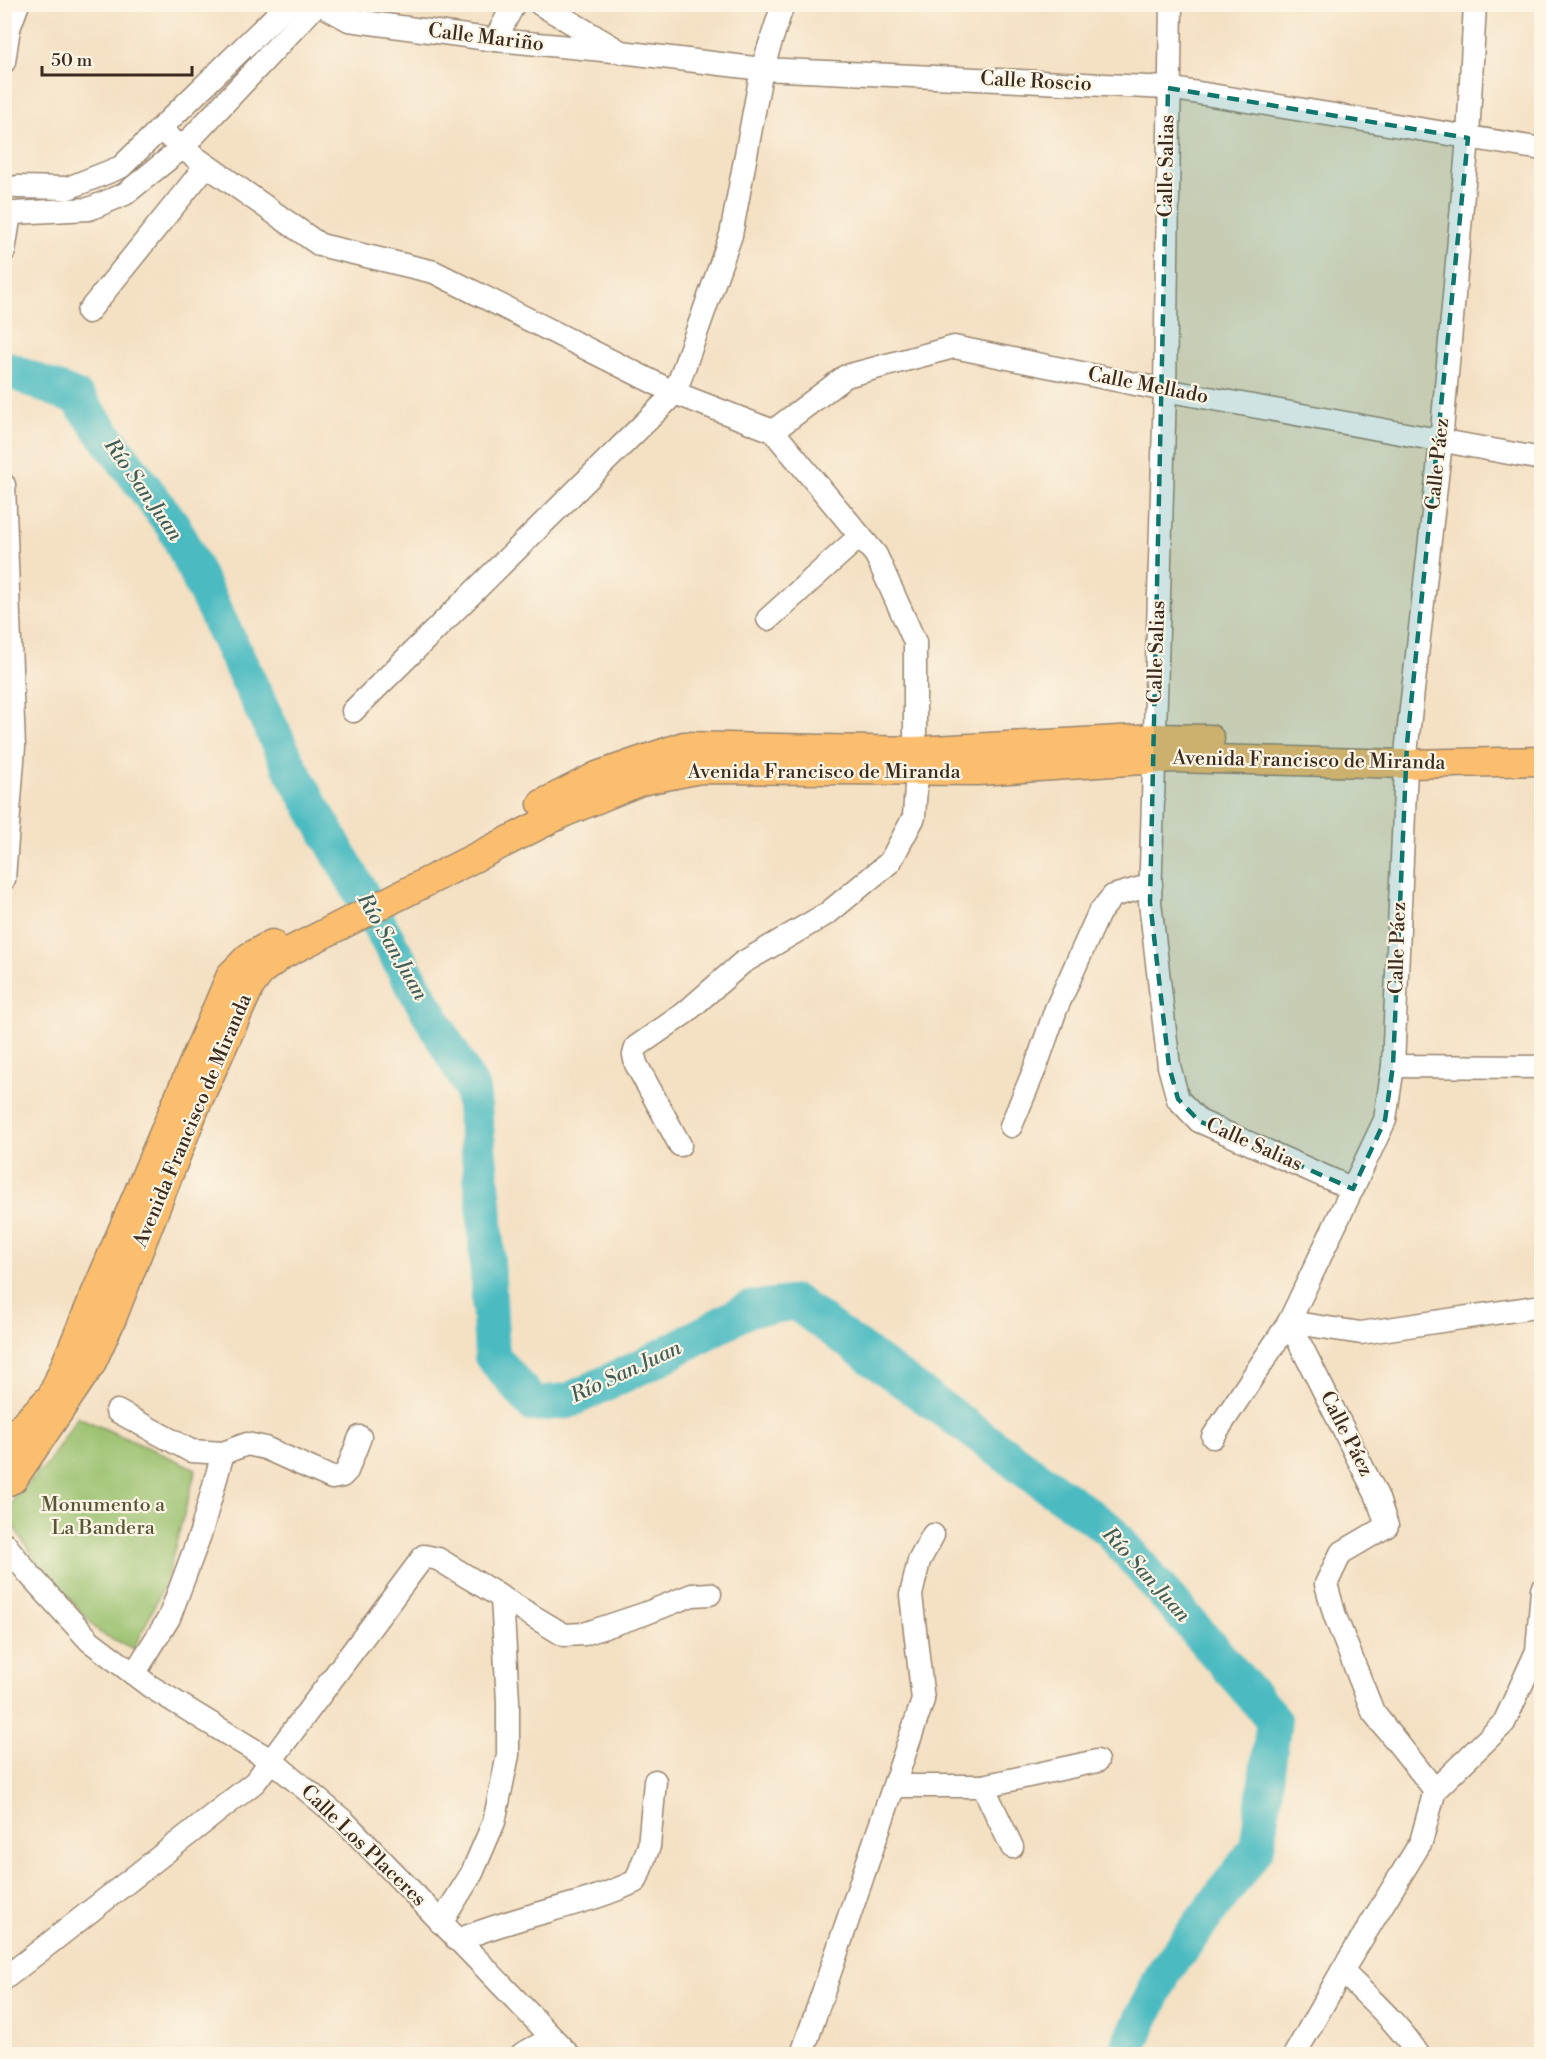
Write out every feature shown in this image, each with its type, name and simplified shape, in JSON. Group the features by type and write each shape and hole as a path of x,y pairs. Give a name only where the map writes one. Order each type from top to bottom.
{"main road":[{"name":"Avenida Francisco de Miranda","path":"1406,754 1542,741"},
{"name":"Avenida Francisco de Miranda","path":"4,1445 52,1396 231,975 249,957 277,950 452,860 597,776 684,746 916,761 1154,749 1406,754 1542,761"},
{"name":"Avenida Francisco de Miranda","path":"4,1483 13,1479 91,1364 112,1318 196,1105 250,986 277,950"}],"street":[{"path":"4,62 9,28 18,4"},
{"path":"4,251 9,218 18,205 11,179 68,188 121,167 288,4"},
{"name":"Calle Mariño","path":"9,218 89,209 125,195 182,148 319,4 349,20 495,40 621,52"},
{"path":"495,40 514,4"},
{"name":"Calle Roscio","path":"540,4 621,52 762,69 1168,88 1542,149"},
{"path":"353,711 675,393 731,235 762,69 783,4"},
{"name":"Calle Salias","path":"1171,4 1165,390 1150,885 1150,903 1169,1066 1178,1099 1200,1121 1353,1189"},
{"name":"Calle Páez","path":"1435,1790 1373,1712 1332,1605 1326,1584 1341,1553 1387,1526 1377,1496 1289,1322 1385,1120 1393,1066 1406,754 1441,442 1468,138 1475,4"},
{"path":"160,129 182,148 320,245 434,272 675,393 773,430 876,555 915,642 914,817 890,862 828,913 742,963 685,1013 636,1047 634,1055 636,1064 680,1145"},
{"path":"88,312 207,166"},
{"name":"Calle Mellado","path":"773,430 846,376 954,347 1165,390 1542,459"},
{"path":"4,485 14,747 4,879"},
{"path":"768,619 860,536"},
{"path":"1011,1125 1036,1066 1056,1009 1099,913 1113,896 1150,885"},
{"path":"1393,1066 1542,1066"},
{"path":"1213,1437 1289,1322 1361,1334 1542,1305"},
{"path":"117,1411 191,1451 223,1453 247,1444 265,1448 332,1478 342,1476 347,1471 360,1437"},
{"path":"134,1674 169,1618 201,1532 223,1453"},
{"path":"802,2055 923,1700 911,1595 919,1561 933,1535"},
{"name":"Calle Los Placeres","path":"4,1543 90,1641 151,1687 272,1761 345,1822 568,2055"},
{"path":"4,1979 255,1782 424,1556 438,1559 564,1635 584,1634 692,1595 710,1594"},
{"path":"1295,2055 1342,1971 1421,1842 1435,1790 1504,1724 1537,1651 1542,1590"},
{"path":"441,1923 472,1873 494,1822 508,1755 508,1701 502,1598"},
{"path":"895,1786 983,1786 1097,1761"},
{"path":"458,1940 506,1923 592,1899 636,1881 650,1846 655,1781"},
{"path":"983,1786 1012,1848"},
{"path":"1342,1971 1412,2044 1418,2055"},
{"path":"522,2055 552,2038"}],"highlighted area":[{"path":"1168,88 1468,138 1407,744 1393,1066 1385,1120 1353,1189 1199,1121 1178,1099 1169,1066 1150,902"}],"green space":[{"name":"Monumento a La Bandera","path":"78,1417 196,1469 166,1581 134,1649 100,1633 37,1562 7,1517 15,1496 47,1464"}],"waterway":[{"name":"Río San Juan","path":"4,368 77,398 174,527 292,771 472,1089 484,1203 492,1356 533,1404 568,1401 657,1359 749,1309 796,1303 1108,1529 1274,1720 1257,1848 1164,1972 1125,2054"}]}
